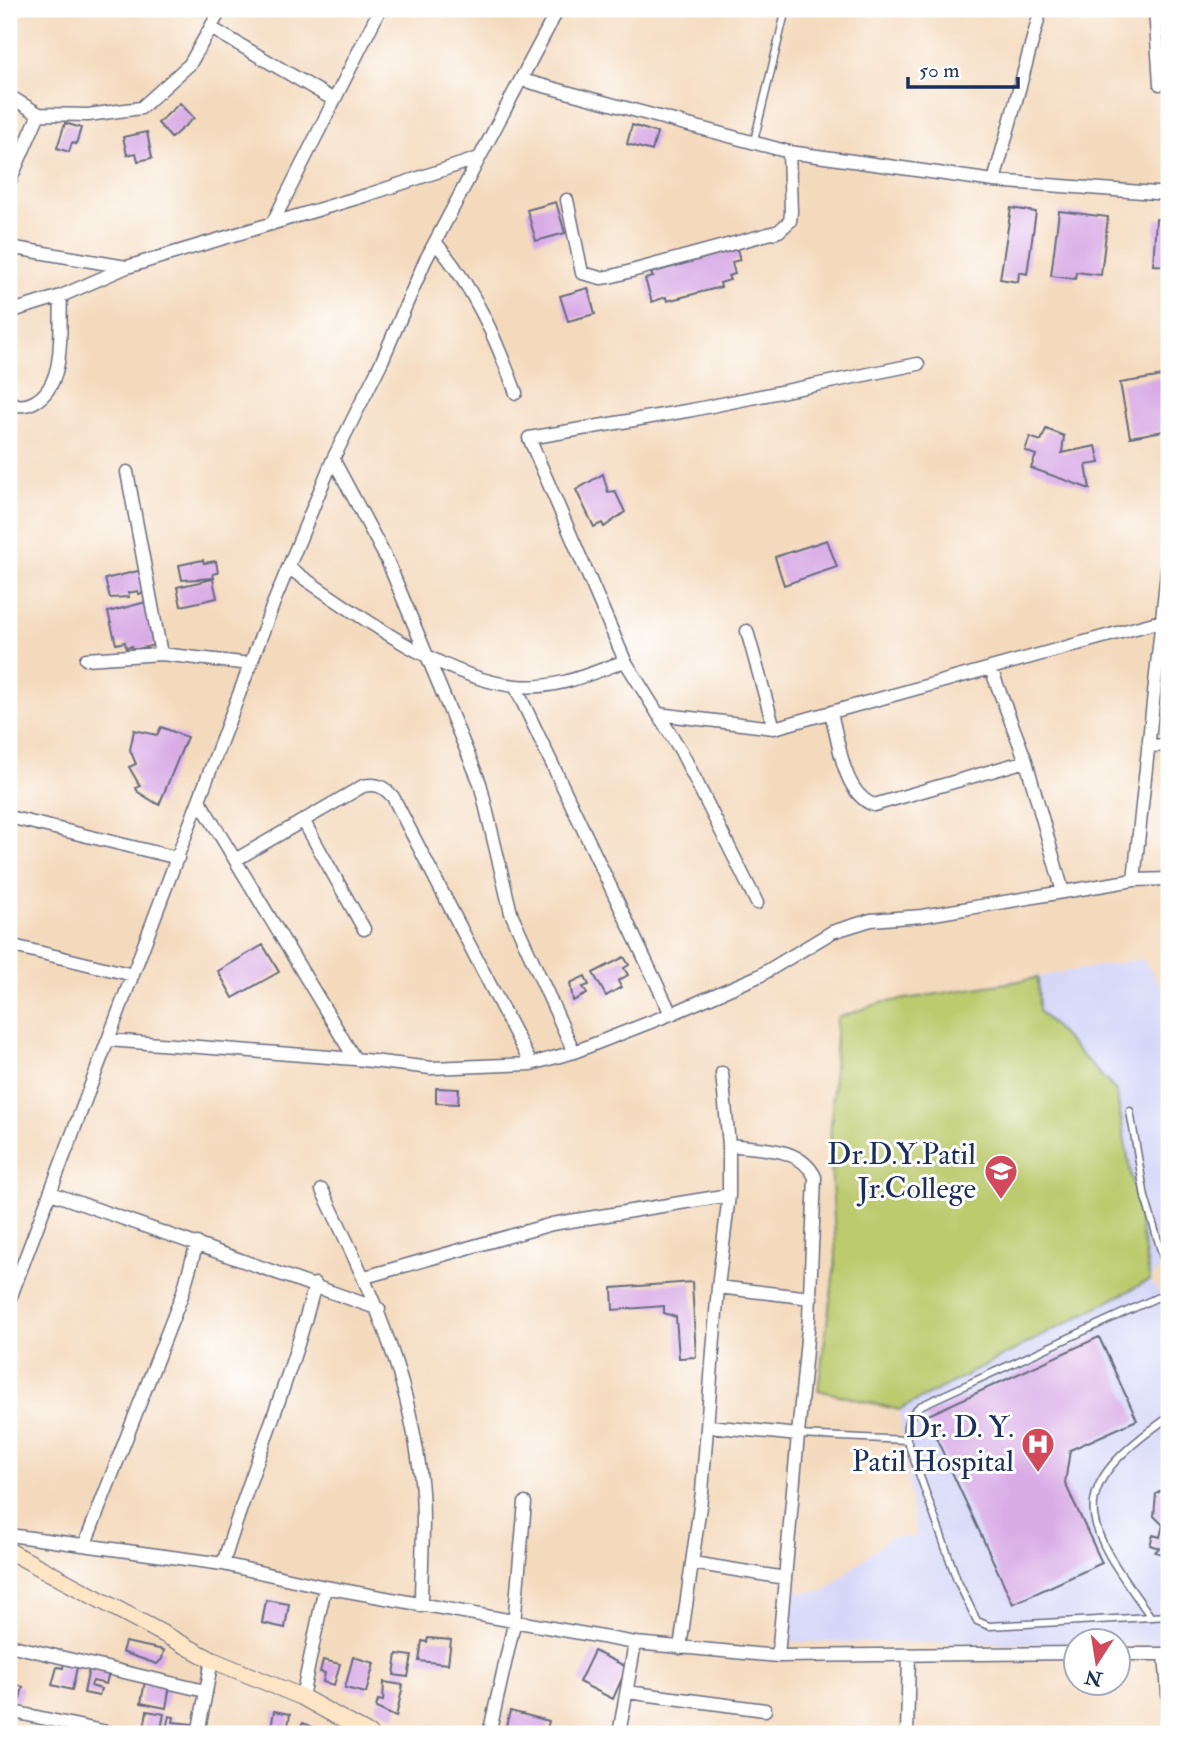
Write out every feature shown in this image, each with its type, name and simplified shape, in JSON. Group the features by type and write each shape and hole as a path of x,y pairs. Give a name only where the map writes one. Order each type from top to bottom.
{"street":[{"path":"9,96 39,114 88,116 141,108 190,64 221,9"},
{"path":"272,224 380,9"},
{"path":"9,1301 251,664 333,459 382,361 435,242 558,9"},
{"path":"994,181 1041,9"},
{"path":"1155,9 1160,84"},
{"path":"211,29 334,100"},
{"path":"522,80 789,152 994,181 1169,194"},
{"path":"9,183 39,114"},
{"path":"566,200 582,273 601,278 614,276 779,231 790,221 789,152"},
{"path":"9,313 61,296 127,267 479,158"},
{"path":"435,242 462,274 483,313 516,393"},
{"path":"9,247 127,267"},
{"path":"9,401 14,405 27,405 46,396 54,381 61,296"},
{"path":"757,903 659,714 625,661 529,438 692,410 918,364"},
{"path":"333,459 387,560 480,783 511,913 574,1052"},
{"path":"127,472 161,654"},
{"path":"1135,880 1169,553"},
{"path":"289,569 363,618 446,665 515,686 551,685 575,680 625,661"},
{"path":"659,714 774,728 1161,621"},
{"path":"747,631 774,728"},
{"path":"86,659 161,654 251,664"},
{"path":"991,670 1026,761 1063,892"},
{"path":"515,686 671,1014"},
{"path":"831,713 851,785 862,801 874,806 1026,761"},
{"path":"1148,746 1169,745"},
{"path":"235,860 363,786 375,783 385,788 393,797 531,1064"},
{"path":"199,800 355,1059"},
{"path":"9,817 177,858"},
{"path":"304,822 364,929"},
{"path":"108,1040 355,1059 431,1068 531,1064 574,1052 671,1014 759,976 832,932 871,920 922,916 1135,880 1169,879"},
{"path":"9,945 133,975"},
{"path":"680,1648 694,1563 709,1426 718,1287 729,1195 729,1145 722,1073"},
{"path":"729,1145 798,1157 810,1166 815,1177 817,1194 811,1298 778,1656"},
{"path":"322,1191 379,1309 409,1404 421,1475 421,1605"},
{"path":"51,1193 315,1284 379,1309"},
{"path":"365,1277 552,1224 729,1195"},
{"path":"85,1544 182,1295 197,1243"},
{"path":"223,1564 242,1500 302,1338 315,1284"},
{"path":"718,1287 811,1298"},
{"path":"709,1426 798,1435"},
{"path":"489,1734 514,1624 525,1503"},
{"path":"9,1535 223,1564 514,1624 635,1643 778,1656 1062,1653"},
{"path":"9,1551 212,1660 302,1697 369,1734"},
{"path":"694,1563 785,1578"},
{"path":"302,1697 325,1587"},
{"path":"619,1734 635,1643"},
{"path":"9,1645 205,1690"},
{"path":"1132,1654 1167,1654 1169,1706"},
{"path":"907,1734 909,1655"},
{"path":"198,1734 212,1660"},
{"path":"627,1692 765,1710"},
{"path":"9,1711 116,1734"}],"lane":[{"path":"754,141 786,9"},
{"path":"1130,1111 1145,1198 1169,1277"},
{"path":"1169,1292 920,1406 907,1420 907,1440 957,1580 977,1621 989,1626 1169,1616"},
{"path":"1152,1617 1108,1554 1095,1523 1092,1503 1103,1475 1120,1454 1169,1417"},
{"path":"798,1435 907,1440"}],"shaded area":[{"path":"1143,959 1169,998 1169,1258 1150,1280 1169,1306 1169,1645 1132,1645 1132,1628 1062,1628 1062,1644 789,1642 793,1591 824,1592 890,1537 916,1537 899,1410 818,1390 836,1257 830,1144 837,1018 880,1003"}],"green space":[{"name":"Dr.D.Y.Patil Jr.College","path":"1038,978 1039,1011 1116,1091 1150,1280 899,1410 818,1390 836,1257 830,1144 837,1018 880,1003"}],"building":[{"path":"180,103 194,118 171,138 158,123"},
{"path":"65,123 81,128 76,144 72,143 69,152 57,148"},
{"path":"632,125 657,133 652,151 627,144"},
{"path":"147,132 152,158 138,161 136,153 127,155 123,137"},
{"path":"556,202 565,233 536,241 527,210"},
{"path":"1011,208 1036,212 1027,274 1019,272 1018,282 1000,279"},
{"path":"1059,211 1108,217 1101,275 1076,272 1075,279 1051,276"},
{"path":"1156,219 1169,220 1167,266 1153,265"},
{"path":"737,249 740,260 732,262 735,274 728,276 730,280 720,283 721,287 667,301 666,297 652,302 645,279 653,277 651,273"},
{"path":"588,288 595,314 568,321 560,296"},
{"path":"1164,376 1169,406 1169,430 1130,437 1120,383"},
{"path":"1046,429 1064,436 1062,453 1096,446 1100,463 1086,465 1090,489 1031,468 1036,455 1025,451 1030,437 1041,441"},
{"path":"603,474 608,492 615,491 625,512 604,527 602,523 594,527 576,490"},
{"path":"827,540 837,567 784,585 775,557"},
{"path":"203,560 204,563 216,561 218,573 213,574 214,578 182,580 179,565"},
{"path":"142,570 147,592 139,594 138,591 128,593 129,597 110,598 105,579"},
{"path":"213,579 217,598 181,606 177,587"},
{"path":"150,601 159,644 133,650 132,646 126,648 125,642 116,644 108,612"},
{"path":"161,727 187,737 159,805 138,792 136,788 140,786 129,767 136,764 130,750 134,730 157,735"},
{"path":"263,945 279,972 233,998 218,971"},
{"path":"624,957 629,965 624,968 628,975 618,981 621,987 606,996 593,973"},
{"path":"585,976 589,985 583,987 587,994 573,1001 570,983"},
{"path":"436,1088 459,1089 458,1104 436,1103"},
{"path":"692,1282 696,1357 679,1358 676,1317 664,1313 664,1306 613,1310 612,1288"},
{"path":"1099,1337 1137,1420 1070,1450 1065,1483 1102,1563 1013,1604 926,1416"},
{"path":"1167,1487 1169,1556 1155,1552 1159,1548 1150,1545 1153,1535 1160,1537 1163,1525 1154,1516 1156,1494"},
{"path":"266,1600 289,1604 285,1628 262,1623"},
{"path":"428,1638 451,1640 448,1664 419,1661 422,1641 427,1642"},
{"path":"125,1642 164,1650 162,1659 157,1664 122,1652"},
{"path":"594,1651 627,1667 613,1699 579,1682"},
{"path":"397,1654 412,1656 408,1677 394,1675"},
{"path":"353,1657 374,1663 366,1693 345,1688"},
{"path":"64,1660 78,1663 72,1690 52,1685 57,1667 63,1668"},
{"path":"323,1660 340,1664 334,1685 323,1682 325,1673 320,1672"},
{"path":"89,1668 109,1673 106,1684 93,1681 91,1686 101,1689 99,1696 84,1693"},
{"path":"145,1681 170,1685 166,1708 141,1703"},
{"path":"9,1682 23,1687 19,1702 9,1702"},
{"path":"384,1682 403,1685 396,1717 376,1708 378,1700 383,1701"},
{"path":"147,1711 164,1714 160,1734 143,1734"},
{"path":"274,1711 290,1714 287,1734 270,1733"},
{"path":"510,1711 549,1721 546,1732 528,1728 526,1734 504,1733"},
{"path":"169,1716 174,1717 173,1722 192,1724 194,1734 165,1734"},
{"path":"303,1723 327,1734 297,1734"}],"place":[{"name":"Dr.D.Y.Patil Jr.College","path":"1001,1201"},
{"name":"Dr. D. Y. Patil Hospital","path":"1038,1474"}]}
